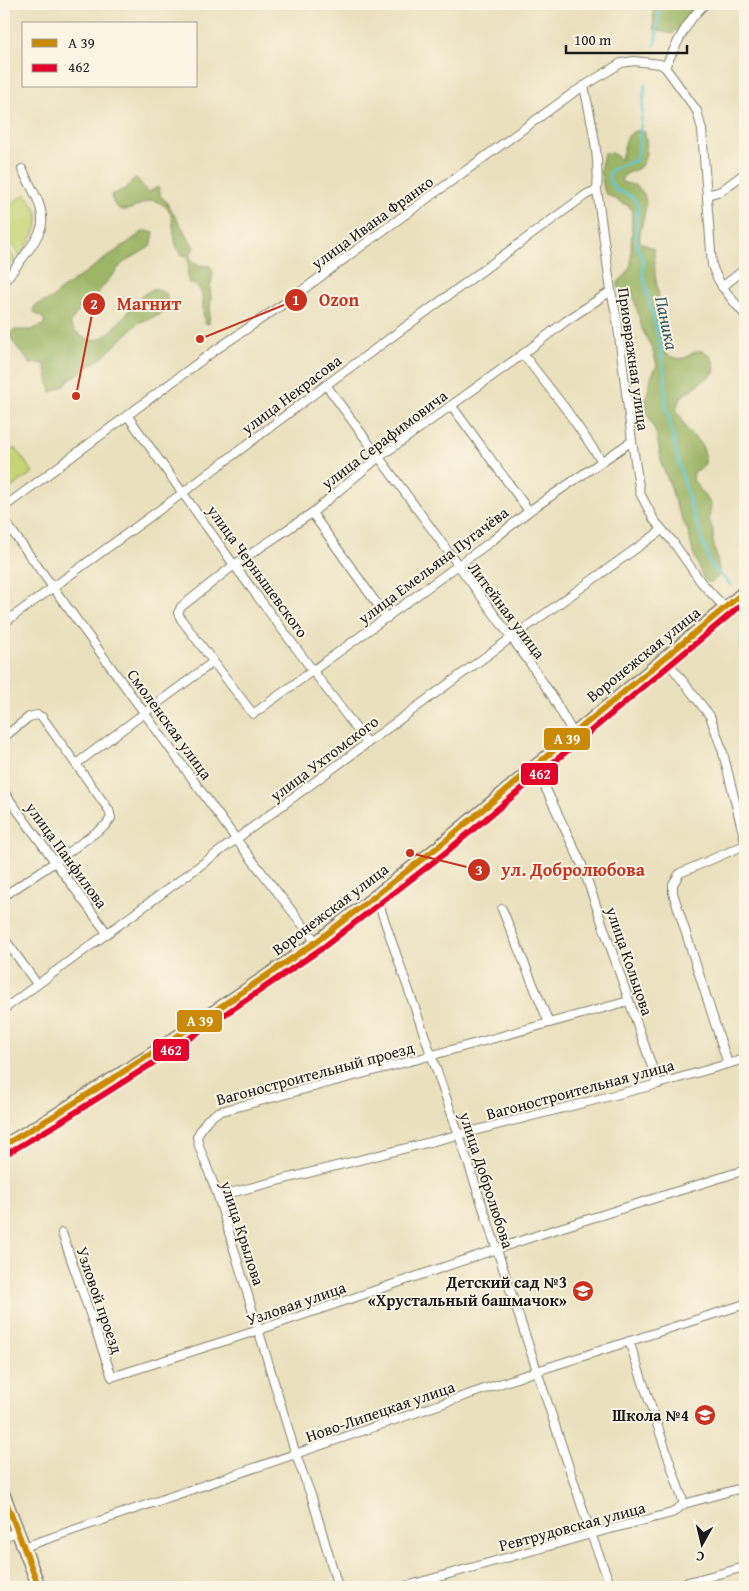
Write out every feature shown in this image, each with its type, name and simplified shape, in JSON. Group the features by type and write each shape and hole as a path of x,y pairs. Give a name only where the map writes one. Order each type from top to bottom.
{"main road":[{"path":"4,1496 39,1587"}],"street":[{"path":"705,4 695,13 685,27 665,67 697,111 702,130 712,264 716,278 722,288 745,315"},
{"name":"улица Ивана Франко","path":"4,507 214,351 288,301 584,86 621,63 634,60 660,64 665,67"},
{"name":"Приовражная улица","path":"584,86 597,152 597,190 611,291 617,319 640,493 662,530 673,542 701,582 725,608"},
{"path":"4,282 38,236 42,225 41,211 36,196 22,169"},
{"path":"707,195 721,191 745,173"},
{"name":"улица Некрасова","path":"4,623 586,194 597,190"},
{"path":"722,288 745,269"},
{"name":"улица Серафимовича","path":"213,662 180,619 178,613 181,607 234,565 312,513 378,458 566,321 611,291"},
{"path":"523,354 565,408 601,460"},
{"name":"Литейная улица","path":"326,385 530,663 573,733"},
{"path":"451,405 529,511"},
{"name":"улица Чернышевского","path":"127,415 184,492 234,565 367,743"},
{"name":"улица Емельяна Пугачёва","path":"213,662 253,714 458,566 529,511 632,440"},
{"path":"312,513 387,618"},
{"name":"Смоленская улица","path":"4,520 236,839 316,942"},
{"name":"улица Ухтомского","path":"4,1009 511,638 662,530"},
{"name":"Воронежская улица","path":"4,1145 145,1058 316,942 439,846 745,591"},
{"path":"664,657 710,716 722,749 745,841"},
{"path":"76,764 213,662"},
{"path":"4,737 29,717 37,715 45,721 109,810 111,818 106,824 55,862 4,896"},
{"name":"улица Кольцова","path":"535,766 582,865 658,1084"},
{"name":"улица Панфилова","path":"4,792 107,933"},
{"path":"728,1064 673,893 673,884 680,873 745,845"},
{"name":"улица Добролюбова","path":"376,896 591,1534 611,1587"},
{"path":"502,909 549,1023"},
{"path":"4,938 37,984"},
{"name":"Вагоностроительный проезд","path":"207,1120 218,1112 431,1056 629,1000"},
{"name":"Вагоностроительная улица","path":"218,1196 658,1084 745,1059"},
{"name":"улица Крылова","path":"207,1120 198,1137 199,1146 218,1196 338,1587"},
{"name":"Узловая улица","path":"112,1377 496,1251 544,1233 745,1170"},
{"name":"Узловой проезд","path":"62,1233 112,1377"},
{"name":"Ново-Липецкая улица","path":"24,1547 537,1371 745,1304"},
{"path":"629,1342 684,1504"},
{"name":"Ревтрудовская улица","path":"403,1587 435,1583 591,1534 672,1513 684,1504 745,1487"},
{"path":"4,1537 18,1531"},
{"path":"669,1587 745,1567"}],"green space":[{"path":"653,4 695,4 682,25 672,34 654,29"},
{"path":"634,131 644,131 647,144 645,159 640,167 626,174 621,181 637,186 644,194 646,207 640,242 654,249 655,275 667,355 674,358 684,358 698,351 703,351 711,357 714,363 714,373 682,396 676,408 687,430 701,444 705,454 705,463 703,467 694,472 693,480 711,504 709,519 713,530 713,541 719,569 718,577 712,582 707,582 703,578 692,549 688,531 677,508 662,466 657,436 647,412 645,404 647,394 657,365 652,348 642,329 632,291 620,290 618,286 618,282 626,275 631,264 632,211 628,205 605,193 600,171 604,153 611,153 621,159 627,137"},
{"path":"135,178 149,192 158,187 160,196 165,200 194,247 190,255 191,260 199,265 210,266 213,273 210,289 209,324 205,323 202,294 195,285 189,283 188,259 178,249 168,209 154,200 124,210 119,209 114,204 111,195 125,189"},
{"path":"26,194 36,211 38,220 32,237 19,256 4,230 4,208"},
{"path":"144,231 154,232 152,243 148,248 123,263 92,302 79,310 70,323 80,335 90,340 100,339 118,323 135,303 152,290 158,290 167,294 166,309 159,315 138,323 104,356 69,380 64,386 51,392 45,365 41,363 30,364 16,346 10,334 13,330 31,330 43,325 45,320 34,312 34,307 50,300 58,292"},
{"path":"4,240 15,260 4,271"},
{"path":"15,448 33,472 4,493 4,456"}],"waterway":[{"name":"Паника","path":"655,45 660,4"},
{"name":"Паника","path":"645,84 636,160 610,171 609,181 616,190 631,196 638,205 637,246 643,260 643,275 658,336 665,375 666,405 677,456 691,507 711,566 732,586"},
{"name":"Паника","path":"745,614 741,640 745,667"}],"transit line":[{"path":"4,1145 145,1058 316,942 439,846 745,591"},
{"name":"462","path":"8,1153 150,1065 321,949 445,853 745,602"},
{"path":"4,1496 39,1587"}],"place":[{"name":"Ozon","path":"200,339"},
{"name":"Магнит","path":"76,396"},
{"name":"ул. Добролюбова","path":"410,853"},
{"name":"Детский сад №3 «Хрустальный башмачок»","path":"583,1291"},
{"name":"Школа №4","path":"705,1415"}]}
